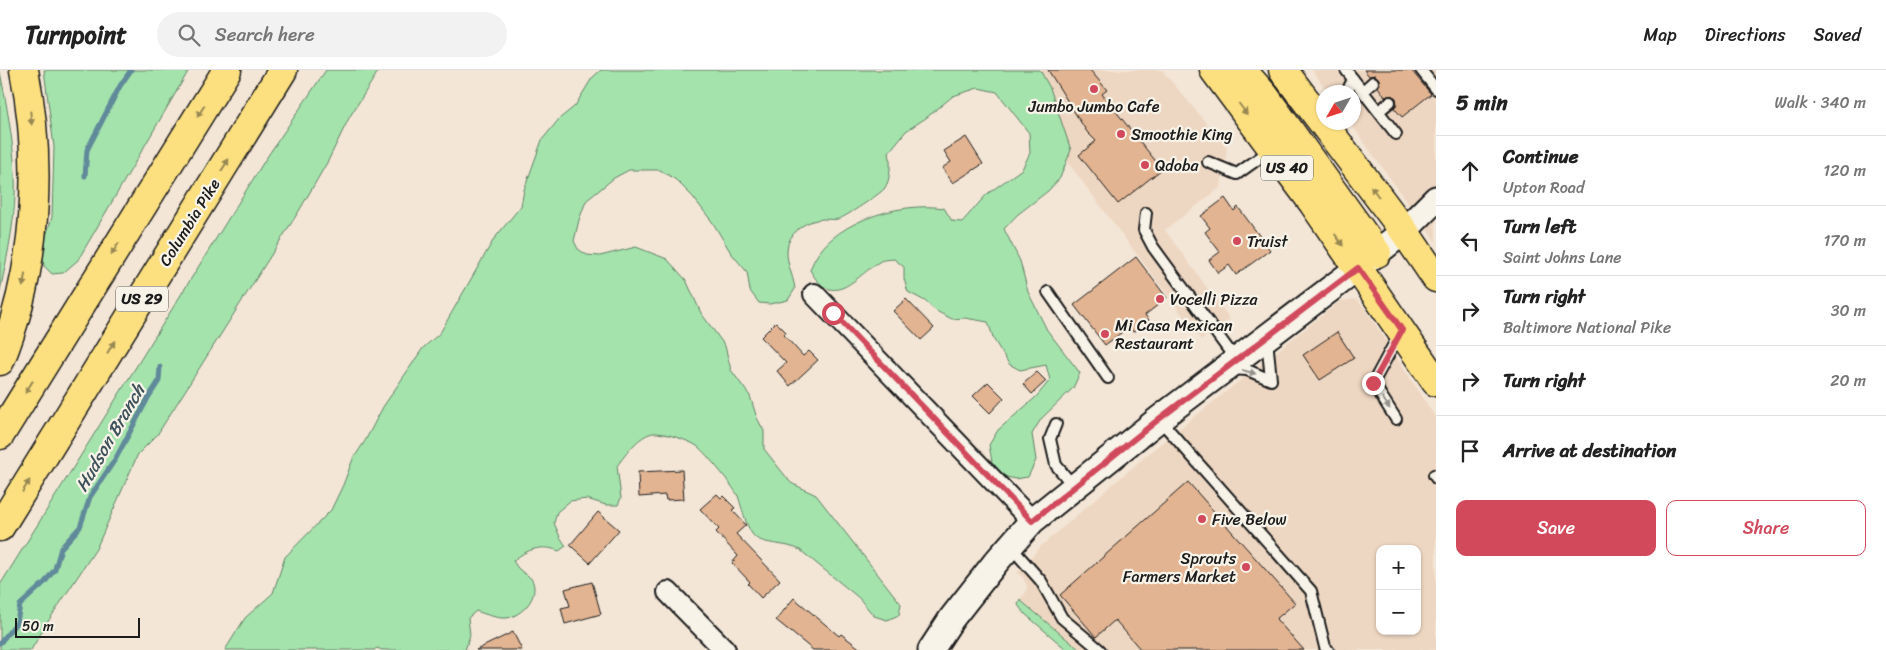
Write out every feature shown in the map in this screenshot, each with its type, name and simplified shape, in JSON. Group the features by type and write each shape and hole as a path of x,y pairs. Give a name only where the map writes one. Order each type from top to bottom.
{"main road":[{"path":"0,361 20,300 35,210 34,152 28,90 24,70"},
{"name":"US 29","path":"0,435 227,70"},
{"name":"Columbia Pike","path":"0,527 283,70"},
{"name":"US 40","path":"1214,70 1272,148 1368,260 1402,330 1436,382"},
{"path":"1242,70 1264,95 1368,260"},
{"path":"1283,70 1316,108"},
{"path":"1334,130 1436,278"}],"street":[{"path":"931,650 952,618 1032,521 1159,419 1368,260 1404,231 1436,199"},
{"path":"814,294 1032,521"},
{"path":"668,592 725,650"}],"lane":[{"path":"1349,73 1396,134"},
{"path":"1421,74 1436,89"},
{"path":"1363,91 1374,82"},
{"path":"1379,111 1390,102"},
{"path":"1208,162 1237,174 1272,148"},
{"path":"1146,213 1144,230 1153,247 1231,365 1271,380 1267,337"},
{"path":"1048,292 1108,378"},
{"path":"1396,419 1373,383 1402,330"},
{"path":"1159,419 1311,592 1325,647 1328,650"},
{"path":"1056,424 1050,439 1056,465 1074,487"},
{"path":"1010,546 1041,581 1062,618 1100,650"}],"shaded area":[{"path":"1016,70 1162,70 1227,148 1221,187 1165,230 1230,319 1201,340 1069,164"},
{"path":"1312,70 1436,70 1436,242 1355,130 1361,130 1361,85 1323,85"},
{"path":"1356,299 1366,310 1436,418 1436,650 1080,650 1020,599 1026,592 1027,586 1023,578 1017,573 1041,546 1155,448 1340,301"}],"green space":[{"path":"44,70 189,70 78,260 63,273 52,274 44,266 42,249 52,217 54,147"},
{"path":"326,70 379,70 349,118 328,161 299,211 157,435 138,454 96,549 31,650 0,650 0,585 265,160"},
{"path":"601,70 1040,70 1050,88 1071,150 1060,178 1048,191 1017,215 1004,229 1020,261 1028,292 1047,330 1080,373 1073,388 1041,419 1032,434 1036,460 1028,477 1015,479 999,475 992,462 989,445 998,430 1036,397 1050,380 1046,365 1020,370 1009,364 994,340 988,322 965,318 952,319 936,311 925,301 908,292 904,279 904,267 894,259 881,261 853,282 836,289 827,288 819,282 810,270 818,254 831,240 847,228 886,212 906,208 944,208 952,221 962,222 987,194 1022,169 1030,153 1029,133 997,92 978,88 953,96 926,118 906,131 889,152 889,176 886,186 881,192 839,219 812,221 802,226 793,234 788,244 787,256 795,289 788,300 770,304 759,303 750,291 747,272 731,253 713,223 693,197 676,180 660,170 629,170 614,178 586,201 574,241 578,249 587,255 600,256 636,247 667,259 686,280 701,313 725,346 731,370 750,396 757,418 764,431 764,449 791,483 816,495 901,604 899,615 887,620 874,616 859,598 800,550 756,538 747,525 735,491 701,450 682,439 653,433 637,442 617,466 621,498 618,505 606,505 587,499 570,501 557,512 554,523 566,546 559,551 547,548 535,549 524,553 513,561 532,580 534,592 532,598 519,613 507,618 476,611 468,618 470,635 465,650 382,650 377,648 374,650 225,650 245,618 273,593 285,557 331,510 353,459 383,407 423,348 440,333 494,239 521,206 524,190 542,140 559,119 575,106 592,78"},
{"path":"0,72 14,161 15,203 0,291"},
{"path":"1020,599 1080,650 1067,650 1024,613 1018,605"}],"building":[{"path":"1048,70 1090,70 1107,90 1102,94 1162,169 1118,204 1079,155 1096,141 1087,132"},
{"path":"1364,70 1411,70 1431,94 1402,117 1394,108 1397,104 1396,98 1392,95 1385,97 1378,87 1380,84 1378,78 1375,75 1369,76"},
{"path":"966,137 983,164 953,183 942,168 951,162 944,151"},
{"name":"Truist","path":"1225,198 1234,211 1238,207 1270,250 1236,275 1229,265 1218,273 1209,260 1220,252 1205,232 1210,228 1201,216"},
{"path":"1136,257 1167,298 1145,315 1149,320 1133,332 1129,327 1105,345 1074,305"},
{"path":"906,299 934,328 921,340 893,311"},
{"path":"776,322 786,332 784,335 803,356 809,351 818,360 790,386 777,371 786,363 761,337"},
{"path":"1337,332 1354,358 1320,380 1303,355"},
{"path":"1037,372 1046,381 1032,394 1023,384"},
{"path":"988,382 1004,398 990,413 973,396"},
{"path":"682,470 684,499 666,500 665,495 639,497 638,472"},
{"path":"1188,482 1295,603 1276,619 1304,650 1141,650 1115,620 1096,637 1060,595"},
{"path":"717,494 721,498 723,496 735,508 732,510 746,525 736,534 780,580 761,598 748,584 750,582 732,563 738,556 716,532 719,529 700,509"},
{"path":"598,512 619,530 590,563 570,545"},
{"path":"592,582 601,614 565,624 561,608 570,606 565,589"},
{"path":"794,598 839,636 841,634 862,650 813,650 776,620"},
{"path":"513,632 522,650 476,650"}],"waterway":[{"name":"Hudson Branch","path":"85,176 87,150 120,86 131,70"},
{"name":"Hudson Branch","path":"0,643 17,622 20,605 45,582 55,569 61,548 80,527 90,497 116,458 159,381 160,367"}],"place":[{"name":"Jumbo Jumbo Cafe","path":"1094,89"},
{"name":"Smoothie King","path":"1121,134"},
{"name":"Qdoba","path":"1145,165"},
{"name":"Truist","path":"1237,241"},
{"name":"Vocelli Pizza","path":"1160,299"},
{"name":"Mi Casa Mexican Restaurant","path":"1105,334"},
{"name":"Five Below","path":"1202,519"},
{"name":"Sprouts Farmers Market","path":"1246,567"}],"route":[{"path":"833,313 1032,521 1159,419 1358,268 1402,330 1373,383"}]}
